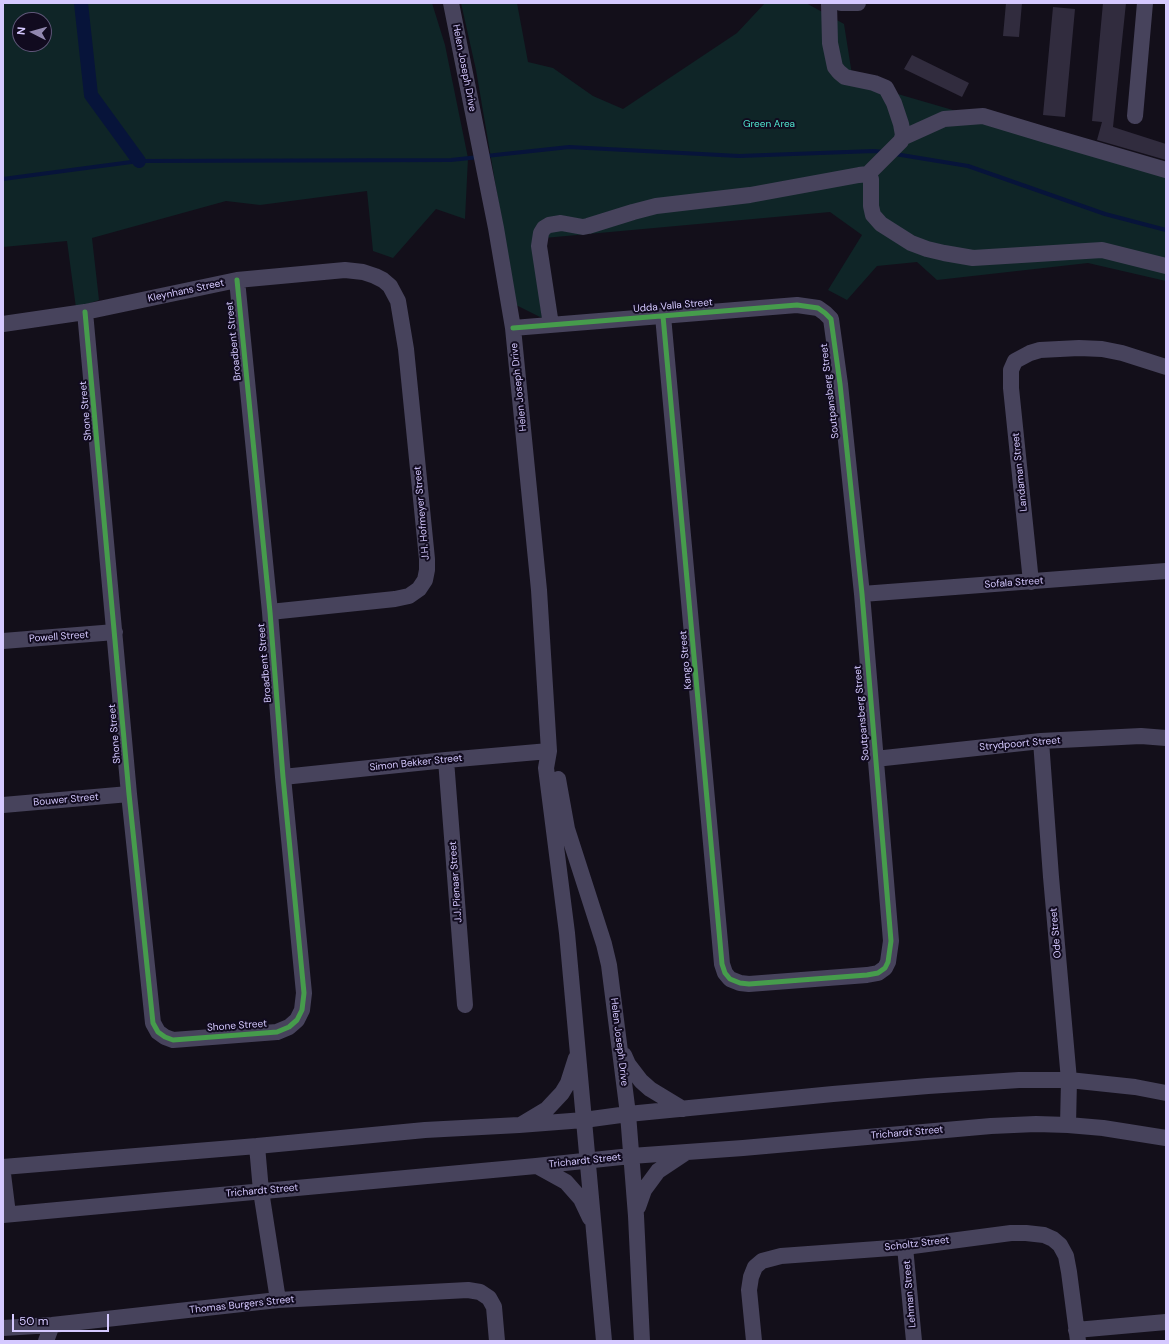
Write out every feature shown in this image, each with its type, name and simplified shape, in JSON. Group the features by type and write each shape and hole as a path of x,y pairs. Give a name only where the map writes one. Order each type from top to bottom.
{"street":[{"name":"Helen Joseph Drive","path":"451,3 496,228 513,328 539,590 549,752 546,768 567,933 579,1050 604,1341"},
{"path":"550,325 539,238 544,228 549,225 561,223 583,227 656,206 750,195 868,174 898,145 903,135 901,124 894,104 886,88 874,83 845,77 834,67 830,43 829,3"},
{"path":"842,3 858,3"},
{"path":"1135,116 1145,3"},
{"path":"902,138 944,119 976,115 1166,170"},
{"path":"868,174 871,179 871,206 873,215 881,224 898,236 927,249 973,258 1102,250 1166,266"},
{"name":"Kleynhans Street","path":"3,324 85,312 237,280 345,270 363,272 375,276 390,286"},
{"name":"Broadbent Street","path":"237,280 270,612 283,777 304,993 302,1010 297,1020 289,1027 277,1032"},
{"name":"J.H. Hofmeyer Street","path":"270,612 396,599 408,596 418,589 425,580 427,559 406,349 398,301 390,286"},
{"name":"Udda Valla Street","path":"513,328 797,305 818,308 831,319"},
{"name":"Shone Street","path":"85,312 129,794 153,1023 158,1032 165,1038 173,1040 277,1032"},
{"name":"Kango Street","path":"663,316 722,964 725,973 730,979 740,983 750,984"},
{"name":"Soutpansberg Street","path":"750,984 878,973 884,968 890,956 891,941 862,594 840,384 831,319"},
{"name":"Landaman Street","path":"1031,582 1011,388 1011,370 1015,361 1030,353 1040,350 1080,348 1102,349 1166,367"},
{"name":"Sofala Street","path":"862,594 1166,572"},
{"name":"Powell Street","path":"3,641 115,632"},
{"name":"Strydpoort Street","path":"875,759 1041,741 1141,736 1166,738"},
{"name":"Ode Street","path":"1041,741 1051,877 1069,1080 1068,1125"},
{"name":"Helen Joseph Drive","path":"549,752 554,762 567,829 604,944 609,966 620,1044 632,1156 642,1341"},
{"name":"Simon Bekker Street","path":"283,777 446,760 549,752"},
{"name":"J.J. Pienaar Street","path":"446,760 465,1005"},
{"name":"Bouwer Street","path":"3,805 129,794"},
{"path":"620,1044 628,1064 641,1081 650,1089 682,1109"},
{"path":"519,1125 547,1109 562,1093 568,1083 579,1050"},
{"path":"3,1167 257,1146 425,1130 584,1120 628,1114 928,1086 1019,1080 1069,1080 1166,1093"},
{"name":"Trichardt Street","path":"6,1215 632,1156 744,1148 991,1126 1036,1124 1068,1125 1103,1128 1166,1138"},
{"path":"257,1146 278,1300"},
{"path":"636,1216 640,1200 649,1181 658,1171 686,1152"},
{"path":"536,1166 566,1182 581,1199 595,1228"},
{"path":"3,1174 6,1215"},
{"name":"Scholtz Street","path":"754,1341 749,1290 751,1277 755,1267 762,1260 781,1256 905,1247 1011,1232 1044,1235 1053,1239 1060,1245 1066,1256 1077,1336"},
{"name":"Lehman Street","path":"905,1247 914,1341"},
{"name":"Thomas Burgers Street","path":"3,1328 52,1325 278,1300 456,1289 480,1292 489,1298 494,1306 497,1341"},
{"path":"1077,1336 1166,1322"},
{"path":"46,1341 52,1325"}],"green space":[{"path":"3,3 432,3 445,45 468,158 465,219 436,209 393,258 373,251 367,191 260,205 226,201 92,238 99,300 76,308 67,241 3,247"},
{"name":"Green Area","path":"461,3 517,3 528,62 553,68 593,96 623,109 737,33 765,3 806,3 844,24 853,81 1166,172 1166,281 1088,263 937,280 917,262 877,266 847,300 828,290 862,235 830,212 533,239 542,318 516,305 476,70"}],"building":[{"path":"1006,3 1022,3 1019,37 1003,36"},
{"path":"1103,3 1126,3 1113,127 1166,144 1166,160 1097,140 1102,122 1092,121"},
{"path":"1053,7 1075,9 1065,117 1043,115"},
{"path":"912,55 969,83 962,97 904,69"}],"waterway":[{"path":"81,3 91,95 139,161"},
{"path":"486,156 569,147 739,156 874,151 884,152"},
{"path":"895,154 968,166 1105,214 1166,230"},
{"path":"3,179 139,161 451,160 479,157"}],"cycle path":[{"path":"85,312 129,794 153,1023 158,1032 173,1040 277,1032 289,1027 297,1020 302,1010 304,993 283,777 270,612 237,280"},
{"path":"513,328 797,305 818,308 831,319 840,384 862,594 891,941 888,962 885,968 878,973 749,984 740,983 730,979 725,973 722,964 663,316"}]}
